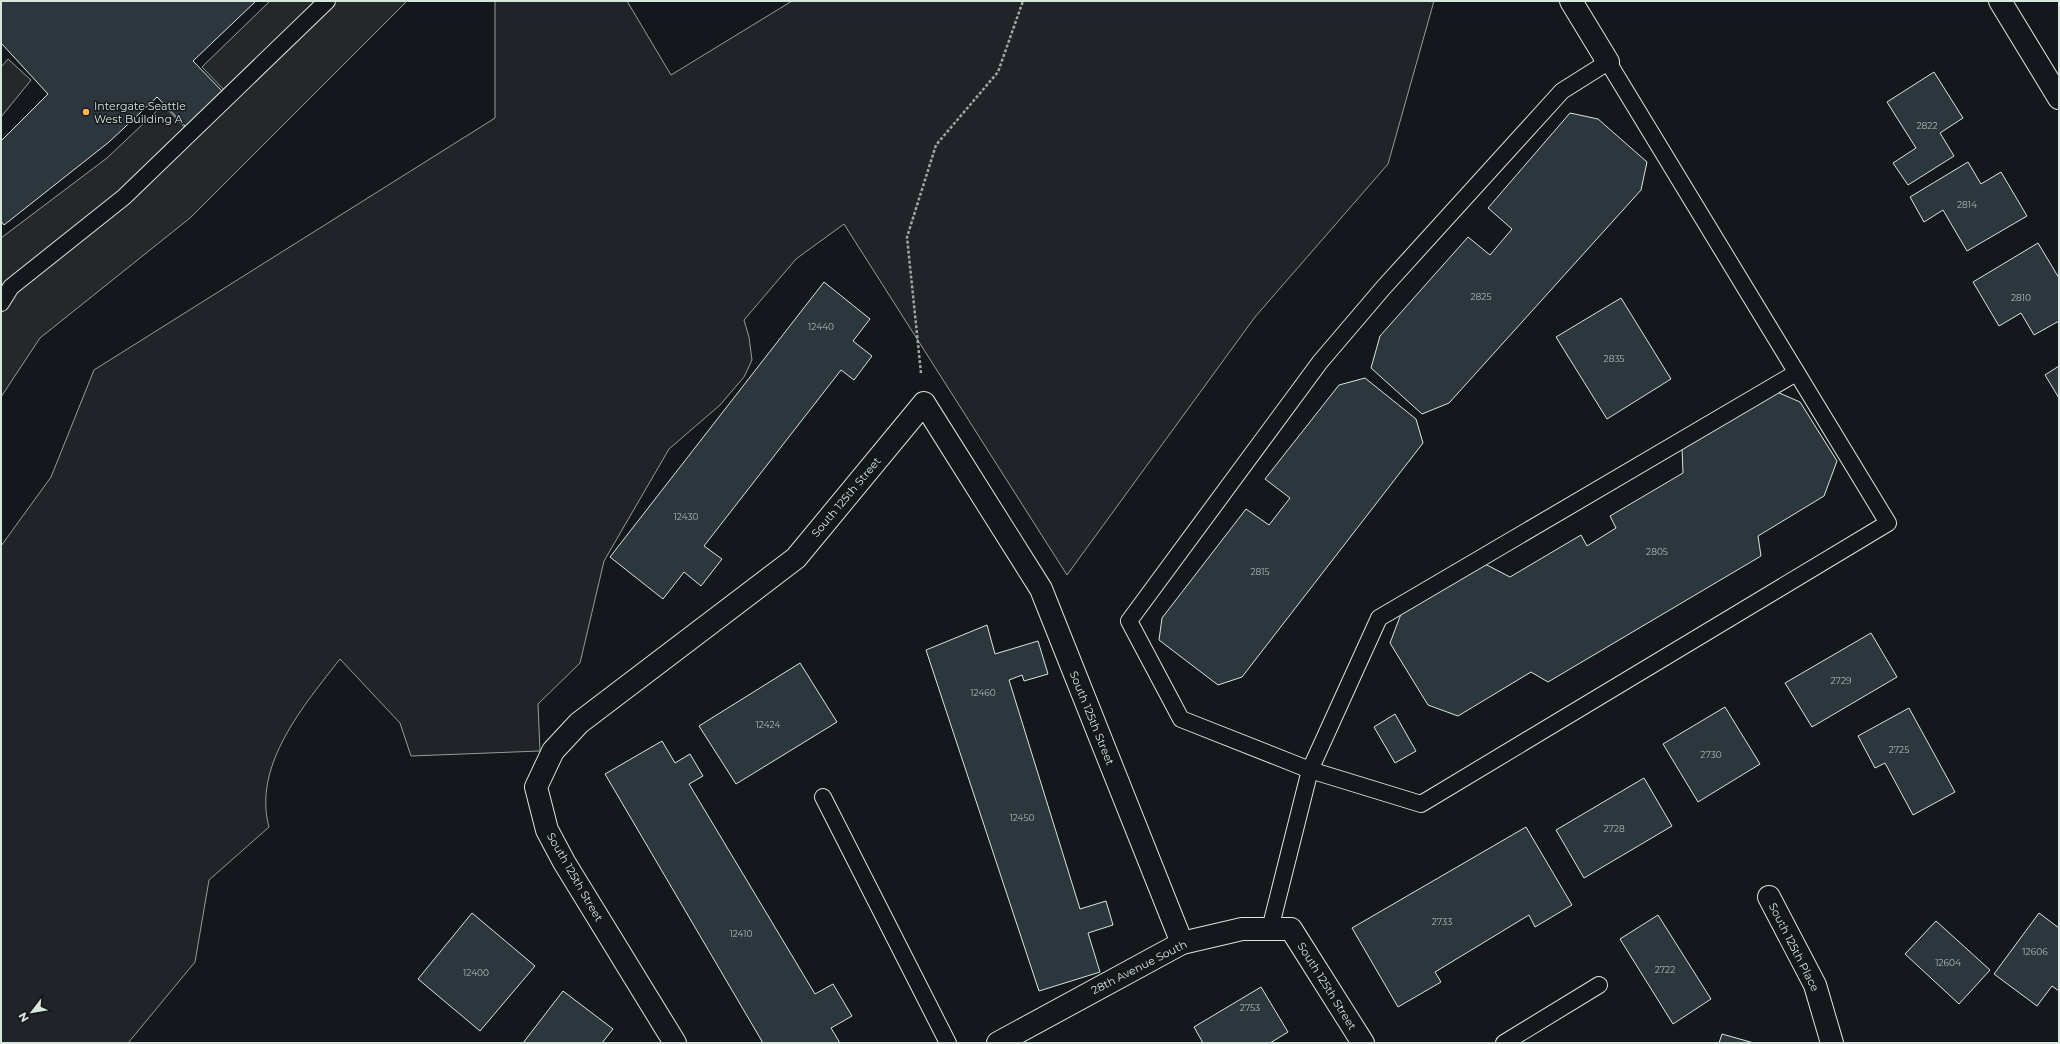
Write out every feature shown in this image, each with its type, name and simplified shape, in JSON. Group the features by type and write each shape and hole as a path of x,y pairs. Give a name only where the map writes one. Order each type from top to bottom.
{"street":[{"path":"1571,1 1608,62"},
{"path":"2000,1 2059,98"},
{"name":"South 125th Street","path":"674,1043 564,862 547,830 536,787 553,751 579,722 796,558 924,403 1041,589 1182,943"},
{"name":"South 125th Place","path":"1769,897 1815,985 1832,1043"},
{"name":"28th Avenue South","path":"998,1043 1182,943 1242,929 1280,929"},
{"name":"South 125th Street","path":"1280,929 1363,1043"}],"lane":[{"path":"1,302 12,287 124,197 327,1"},
{"path":"1608,62 1888,523 1421,804 1310,770 1182,719 1129,622 1320,362 1379,292 1562,91 1608,62"},
{"path":"1280,929 1310,770 1379,618 1796,373"},
{"path":"824,797 948,1043"},
{"path":"1504,1043 1599,985"}],"path":[{"path":"924,403 907,237 936,145 998,72 1023,1"}],"shaded area":[{"path":"270,1 407,1 190,218 40,338 1,397 1,238 107,158 163,105 186,129 226,92 202,67"},
{"path":"495,1 627,1 671,75 792,1 1434,1 1388,164 1255,317 1067,575 844,224 796,259 744,320 749,337 752,360 744,377 720,405 669,449 604,561 580,663 538,704 540,751 411,756 400,723 340,659 298,716 285,737 275,758 268,781 266,804 269,827 209,880 195,962 128,1043 1,1043 1,546 51,477 94,370 495,118"},
{"path":"8,59 31,80 1,117 1,67"}],"building":[{"name":"Intergate Seattle West Building A","path":"1,1 256,1 193,61 223,92 186,127 157,97 109,142 4,225 1,221 1,141 48,94 1,43"},
{"path":"1934,72 1963,118 1940,133 1954,156 1908,185 1893,163 1916,148 1887,102"},
{"path":"1570,113 1598,119 1647,162 1641,190 1449,403 1422,414 1371,368 1380,336 1468,237 1490,255 1512,229 1488,208"},
{"path":"1968,162 1981,184 2001,172 2027,216 1967,251 1943,210 1924,222 1910,197"},
{"path":"2038,243 2059,278 2059,321 2034,335 2021,313 1999,326 1973,282"},
{"path":"824,282 870,319 853,341 872,356 854,380 841,370 704,546 722,559 701,586 684,572 663,599 610,557"},
{"path":"1621,298 1671,379 1607,419 1556,337"},
{"path":"2059,366 2059,398 2045,375"},
{"path":"1365,378 1416,419 1423,443 1242,677 1218,685 1159,640 1162,618 1246,509 1269,525 1290,498 1265,479 1339,385"},
{"path":"1777,392 1800,402 1837,461 1824,496 1758,536 1761,556 1548,682 1531,672 1458,716 1428,705 1390,643 1401,614 1485,564 1510,577 1581,535 1587,546 1616,528 1610,516 1683,473 1682,448"},
{"path":"987,625 995,654 1038,641 1048,674 1024,681 1022,675 1009,680 1080,909 1106,901 1113,925 1088,933 1100,972 1039,991 926,650"},
{"path":"1871,633 1897,677 1812,727 1785,683"},
{"path":"800,663 837,722 736,784 699,726"},
{"path":"1725,707 1760,764 1698,802 1663,744"},
{"path":"1909,708 1955,792 1913,815 1885,763 1875,768 1858,736"},
{"path":"1395,714 1416,751 1395,763 1374,727"},
{"path":"662,741 675,763 690,754 703,776 689,784 815,994 833,984 852,1016 831,1028 840,1043 763,1043 605,774"},
{"path":"1644,778 1672,826 1584,878 1556,830"},
{"path":"1526,827 1572,905 1535,927 1529,915 1435,972 1441,982 1398,1007 1352,928"},
{"path":"472,913 535,966 480,1031 418,979"},
{"path":"2039,913 2059,928 2059,991 2052,986 2037,1006 1994,974"},
{"path":"1658,915 1711,999 1673,1024 1620,939"},
{"path":"1936,921 1990,970 1959,1004 1905,954"},
{"path":"1261,987 1288,1032 1270,1043 1203,1043 1194,1027"},
{"path":"563,991 613,1029 602,1043 523,1043"},
{"path":"1722,1034 1754,1043 1719,1043"}],"place":[{"name":"Intergate Seattle West Building A","path":"86,112"}]}
